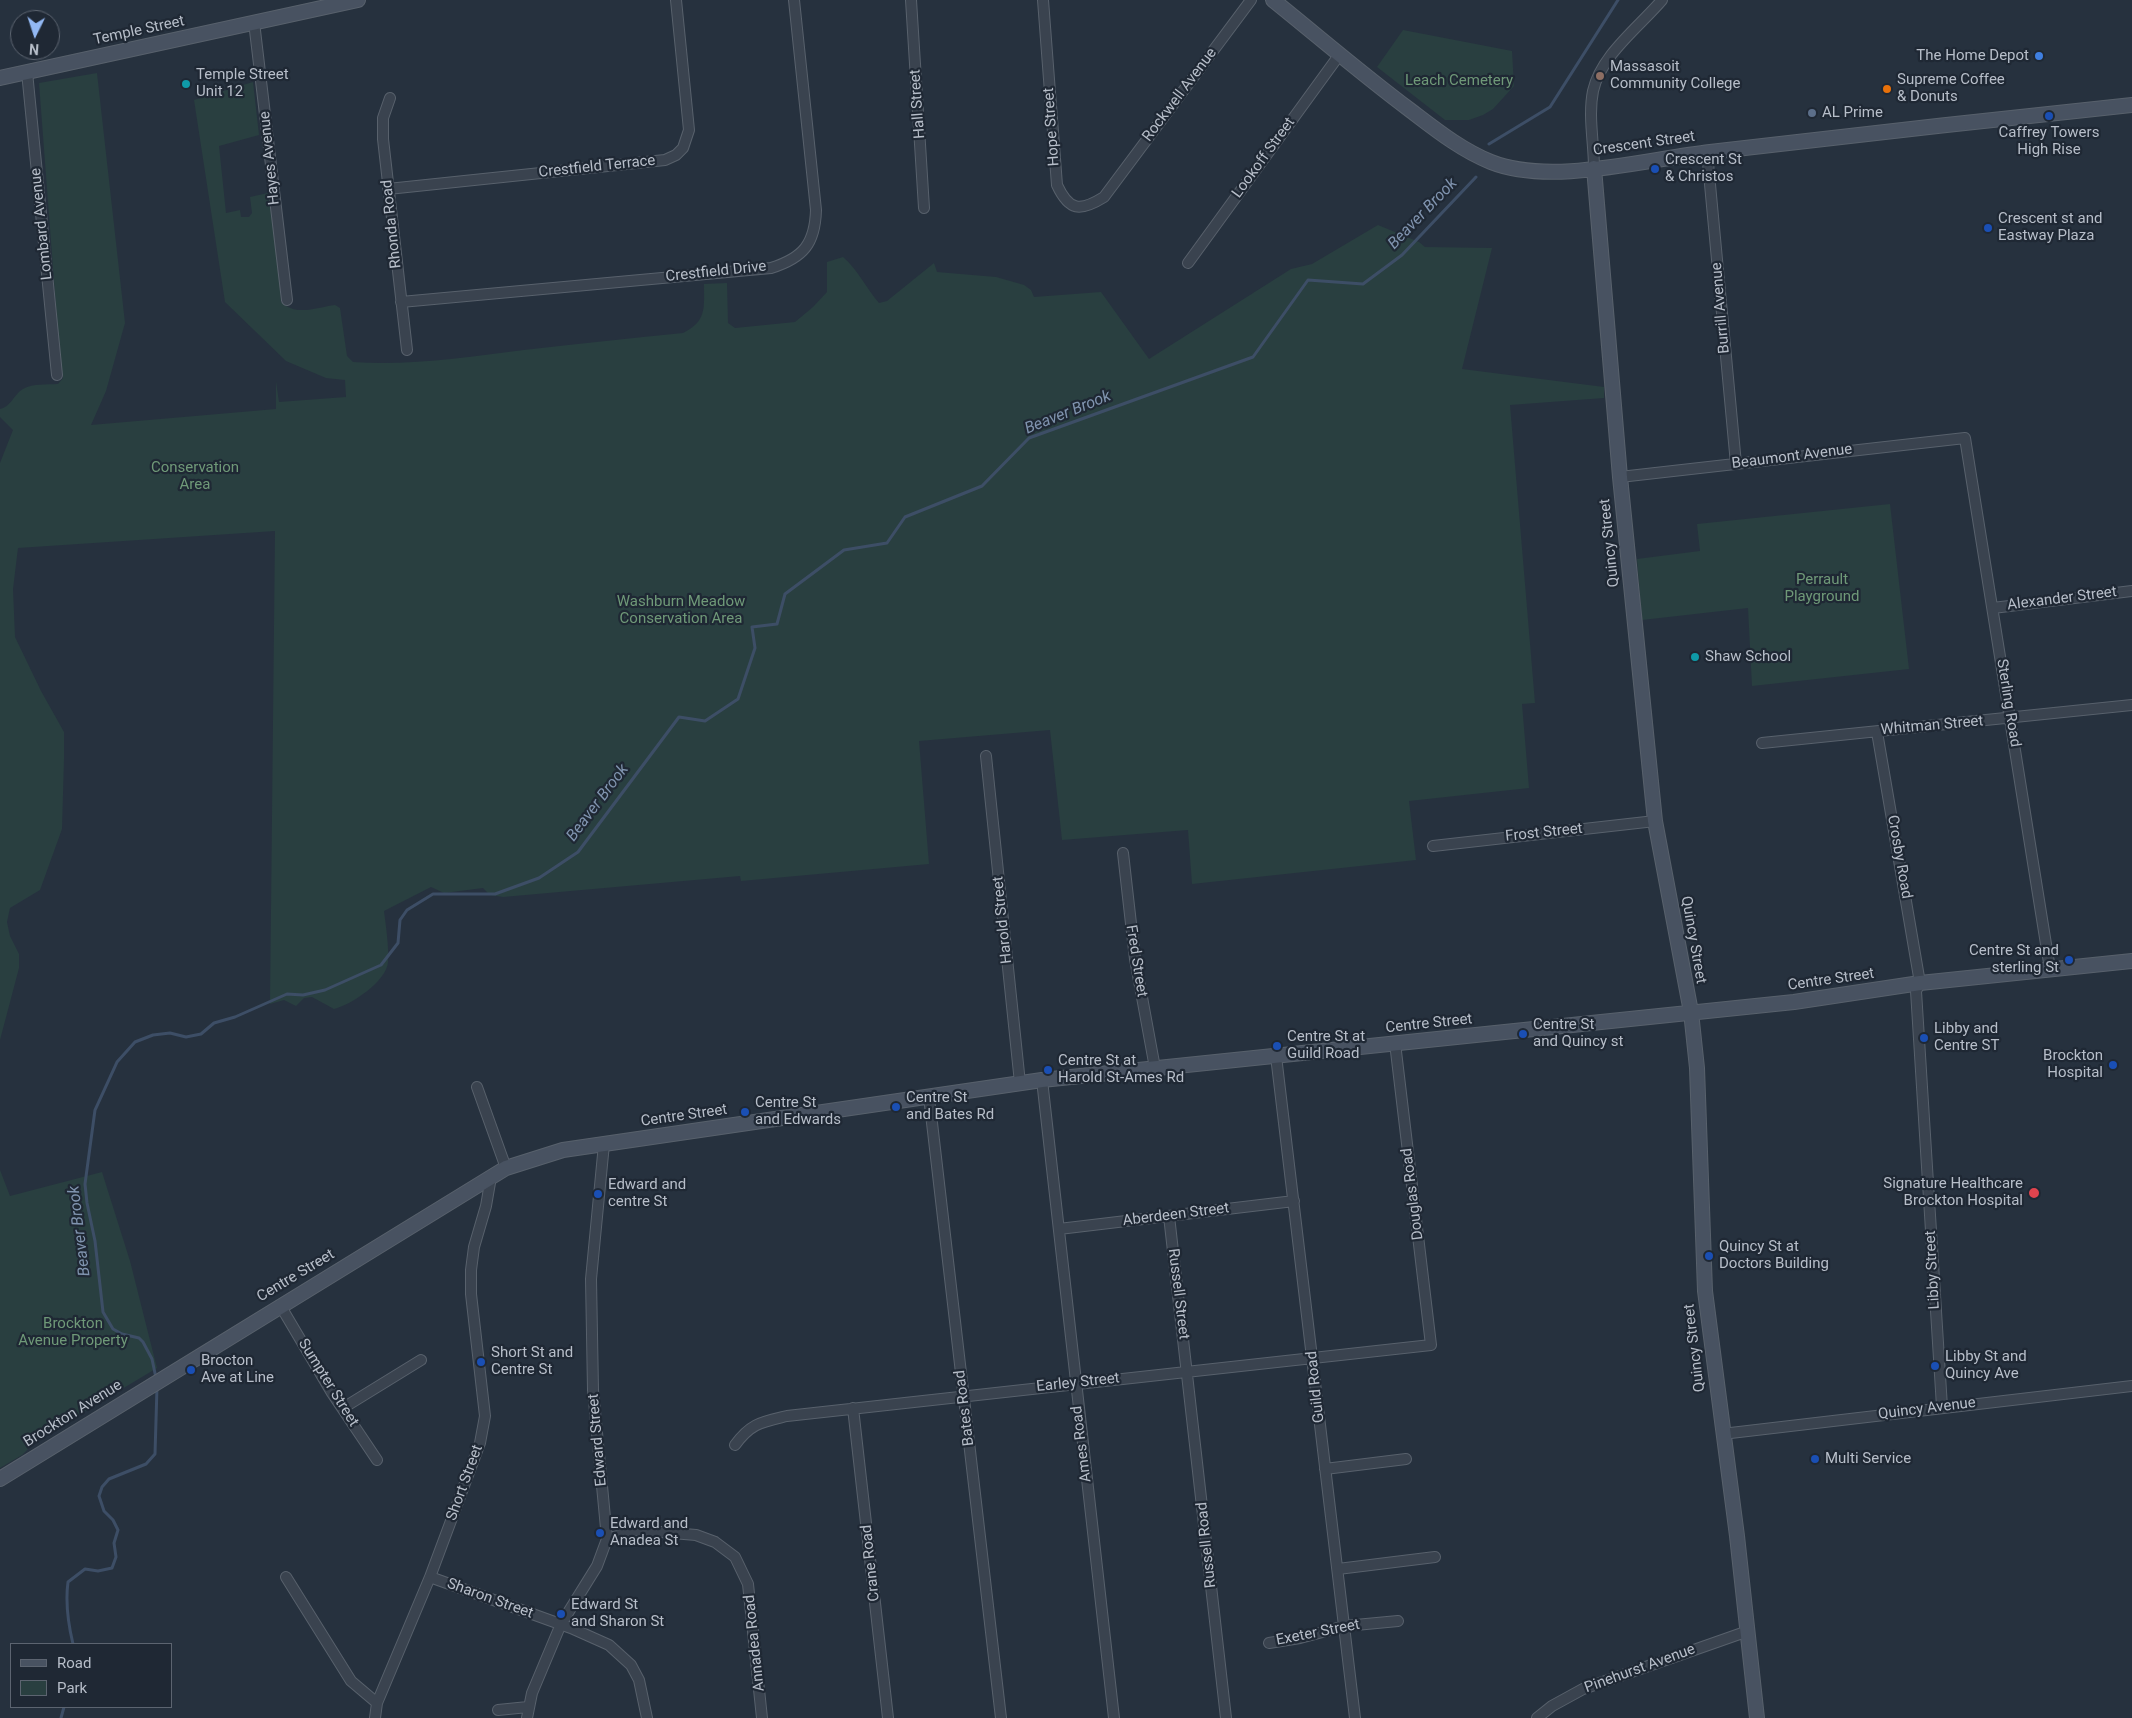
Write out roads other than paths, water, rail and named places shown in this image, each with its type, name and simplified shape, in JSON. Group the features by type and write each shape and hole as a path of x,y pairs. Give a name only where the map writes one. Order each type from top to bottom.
{"main road":[{"name":"Temple Street","path":"0,78 358,0"},
{"name":"Crescent Street","path":"1273,0 1428,124 1468,151 1490,162 1506,167 1539,170 1594,168 1707,152 2132,105"},
{"name":"Quincy Street","path":"1594,168 1620,477 1655,821 1691,1012 1697,1068 1705,1291 1748,1631 1757,1718"},
{"name":"Centre Street","path":"163,1378 506,1168 563,1150 1042,1080 1817,999 1920,983 2132,961"},
{"name":"Brockton Avenue","path":"0,1479 163,1378"}],"street":[{"name":"Crestfield Terrace","path":"388,189 665,160 676,155 683,148 687,139 689,119 676,0"},
{"name":"Crestfield Drive","path":"401,302 771,268 783,264 804,250 816,228 816,210 794,0"},
{"name":"Hall Street","path":"911,0 924,208"},
{"name":"Hope Street","path":"1043,0 1057,184 1065,201 1074,206 1088,207 1104,197 1109,191"},
{"name":"Rockwell Avenue","path":"1109,191 1251,0"},
{"path":"1594,168 1591,110 1594,90 1599,76 1611,56 1662,0"},
{"name":"Hayes Avenue","path":"254,22 287,300"},
{"name":"Lookoff Street","path":"1188,262 1340,54"},
{"name":"Lombard Avenue","path":"27,72 57,375"},
{"name":"Rhonda Road","path":"390,98 382,128 407,350"},
{"name":"Burrill Avenue","path":"1707,152 1736,464"},
{"name":"Beaumont Avenue","path":"1620,477 1965,438"},
{"name":"Sterling Road","path":"1965,438 2050,969"},
{"name":"Alexander Street","path":"1992,608 2132,591"},
{"name":"Whitman Street","path":"1762,743 2132,706"},
{"name":"Crosby Road","path":"1877,732 1920,983"},
{"name":"Harold Street","path":"986,756 1020,1083"},
{"name":"Frost Street","path":"1433,846 1655,821"},
{"name":"Fred Street","path":"1123,852 1135,959 1155,1068"},
{"name":"Libby Street","path":"1920,983 1916,991 1942,1407"},
{"name":"Douglas Road","path":"1395,1043 1431,1345"},
{"name":"Guild Road","path":"1276,1056 1355,1718"},
{"name":"Ames Road","path":"1042,1080 1114,1718"},
{"path":"477,1087 506,1168"},
{"name":"Bates Road","path":"930,1097 1000,1718"},
{"name":"Edward Street","path":"527,1718 528,1707 561,1624 597,1566 607,1539 593,1390 591,1279 604,1144"},
{"name":"Short Street","path":"375,1718 378,1703 477,1456 483,1430 484,1416 471,1294 471,1270 474,1248 486,1206 491,1177"},
{"name":"Aberdeen Street","path":"1059,1229 1294,1201"},
{"name":"Russell Street","path":"1169,1216 1188,1373"},
{"name":"Sumpter Street","path":"280,1305 342,1408 377,1460"},
{"name":"Earley Street","path":"735,1445 744,1432 757,1423 787,1416 1431,1345"},
{"path":"342,1408 421,1360"},
{"name":"Russell Road","path":"1188,1373 1226,1718"},
{"name":"Quincy Avenue","path":"1722,1434 2132,1386"},
{"name":"Crane Road","path":"853,1408 888,1718"},
{"path":"1325,1469 1406,1459"},
{"name":"Annadea Road","path":"607,1539 637,1530 696,1534 715,1542 734,1557 748,1584 762,1718"},
{"path":"1338,1569 1435,1557"},
{"path":"286,1577 351,1680 378,1703"},
{"name":"Sharon Street","path":"430,1577 561,1624 609,1645 630,1665 639,1680 647,1718"},
{"name":"Exeter Street","path":"1269,1643 1300,1638 1344,1626 1398,1621"},
{"name":"Pinehurst Avenue","path":"1537,1718 1562,1699 1590,1686 1748,1631"},
{"path":"498,1710 528,1707"}],"waterway":[{"name":"Beaver Brook","path":"1489,144 1550,107 1618,0"},
{"name":"Beaver Brook","path":"156,1378 152,1359 143,1342 139,1338 122,1334 113,1329 103,1312 95,1241 85,1184 95,1110 117,1062 135,1042 153,1035 170,1033 186,1037 201,1034 214,1023 235,1017 287,994 303,995 325,990 381,965 398,943 400,920 407,910 433,894 495,894 539,878 578,852 679,717 705,721 738,699 755,648 752,627 777,624 785,594 844,550 887,543 905,517 982,486 1029,438 1253,357 1308,280 1363,284 1402,255 1476,177"},
{"name":"Beaver Brook","path":"73,1643 68,1613 68,1582 85,1569 98,1571 112,1568 116,1557 114,1543 118,1530 113,1520 104,1511 99,1496 102,1487 109,1479 146,1464 155,1454 157,1387"},
{"name":"Beaver Brook","path":"61,1718 64,1708"}],"place":[{"name":"The Home Depot","path":"2039,56"},
{"name":"Massasoit Community College","path":"1600,76"},
{"name":"Temple Street Unit 12","path":"186,84"},
{"name":"Supreme Coffee & Donuts","path":"1887,89"},
{"name":"AL Prime","path":"1812,113"},
{"name":"Caffrey Towers High Rise","path":"2049,116"},
{"name":"Crescent St & Christos","path":"1655,169"},
{"name":"Crescent st and Eastway Plaza","path":"1988,228"},
{"name":"Shaw School","path":"1695,657"},
{"name":"Centre St and sterling St","path":"2069,960"},
{"name":"Centre St and Quincy st","path":"1523,1034"},
{"name":"Libby and Centre ST","path":"1924,1038"},
{"name":"Centre St at Guild Road","path":"1277,1046"},
{"name":"Brockton Hospital","path":"2113,1065"},
{"name":"Centre St at Harold St-Ames Rd","path":"1048,1070"},
{"name":"Centre St and Bates Rd","path":"896,1107"},
{"name":"Centre St and Edwards","path":"745,1112"},
{"name":"Signature Healthcare Brockton Hospital","path":"2034,1193"},
{"name":"Edward and centre St","path":"598,1194"},
{"name":"Quincy St at Doctors Building","path":"1709,1256"},
{"name":"Short St and Centre St","path":"481,1362"},
{"name":"Libby St and Quincy Ave","path":"1935,1366"},
{"name":"Brocton Ave at Line","path":"191,1370"},
{"name":"Multi Service","path":"1815,1459"},
{"name":"Edward and Anadea St","path":"600,1533"},
{"name":"Edward St and Sharon St","path":"561,1614"}],"park label":[{"name":"Leach Cemetery","path":"1459,81"},
{"name":"Conservation Area","path":"195,476"},
{"name":"Perrault Playground","path":"1822,588"},
{"name":"Washburn Meadow Conservation Area","path":"681,610"},
{"name":"Brockton Avenue Property","path":"73,1332"}]}
